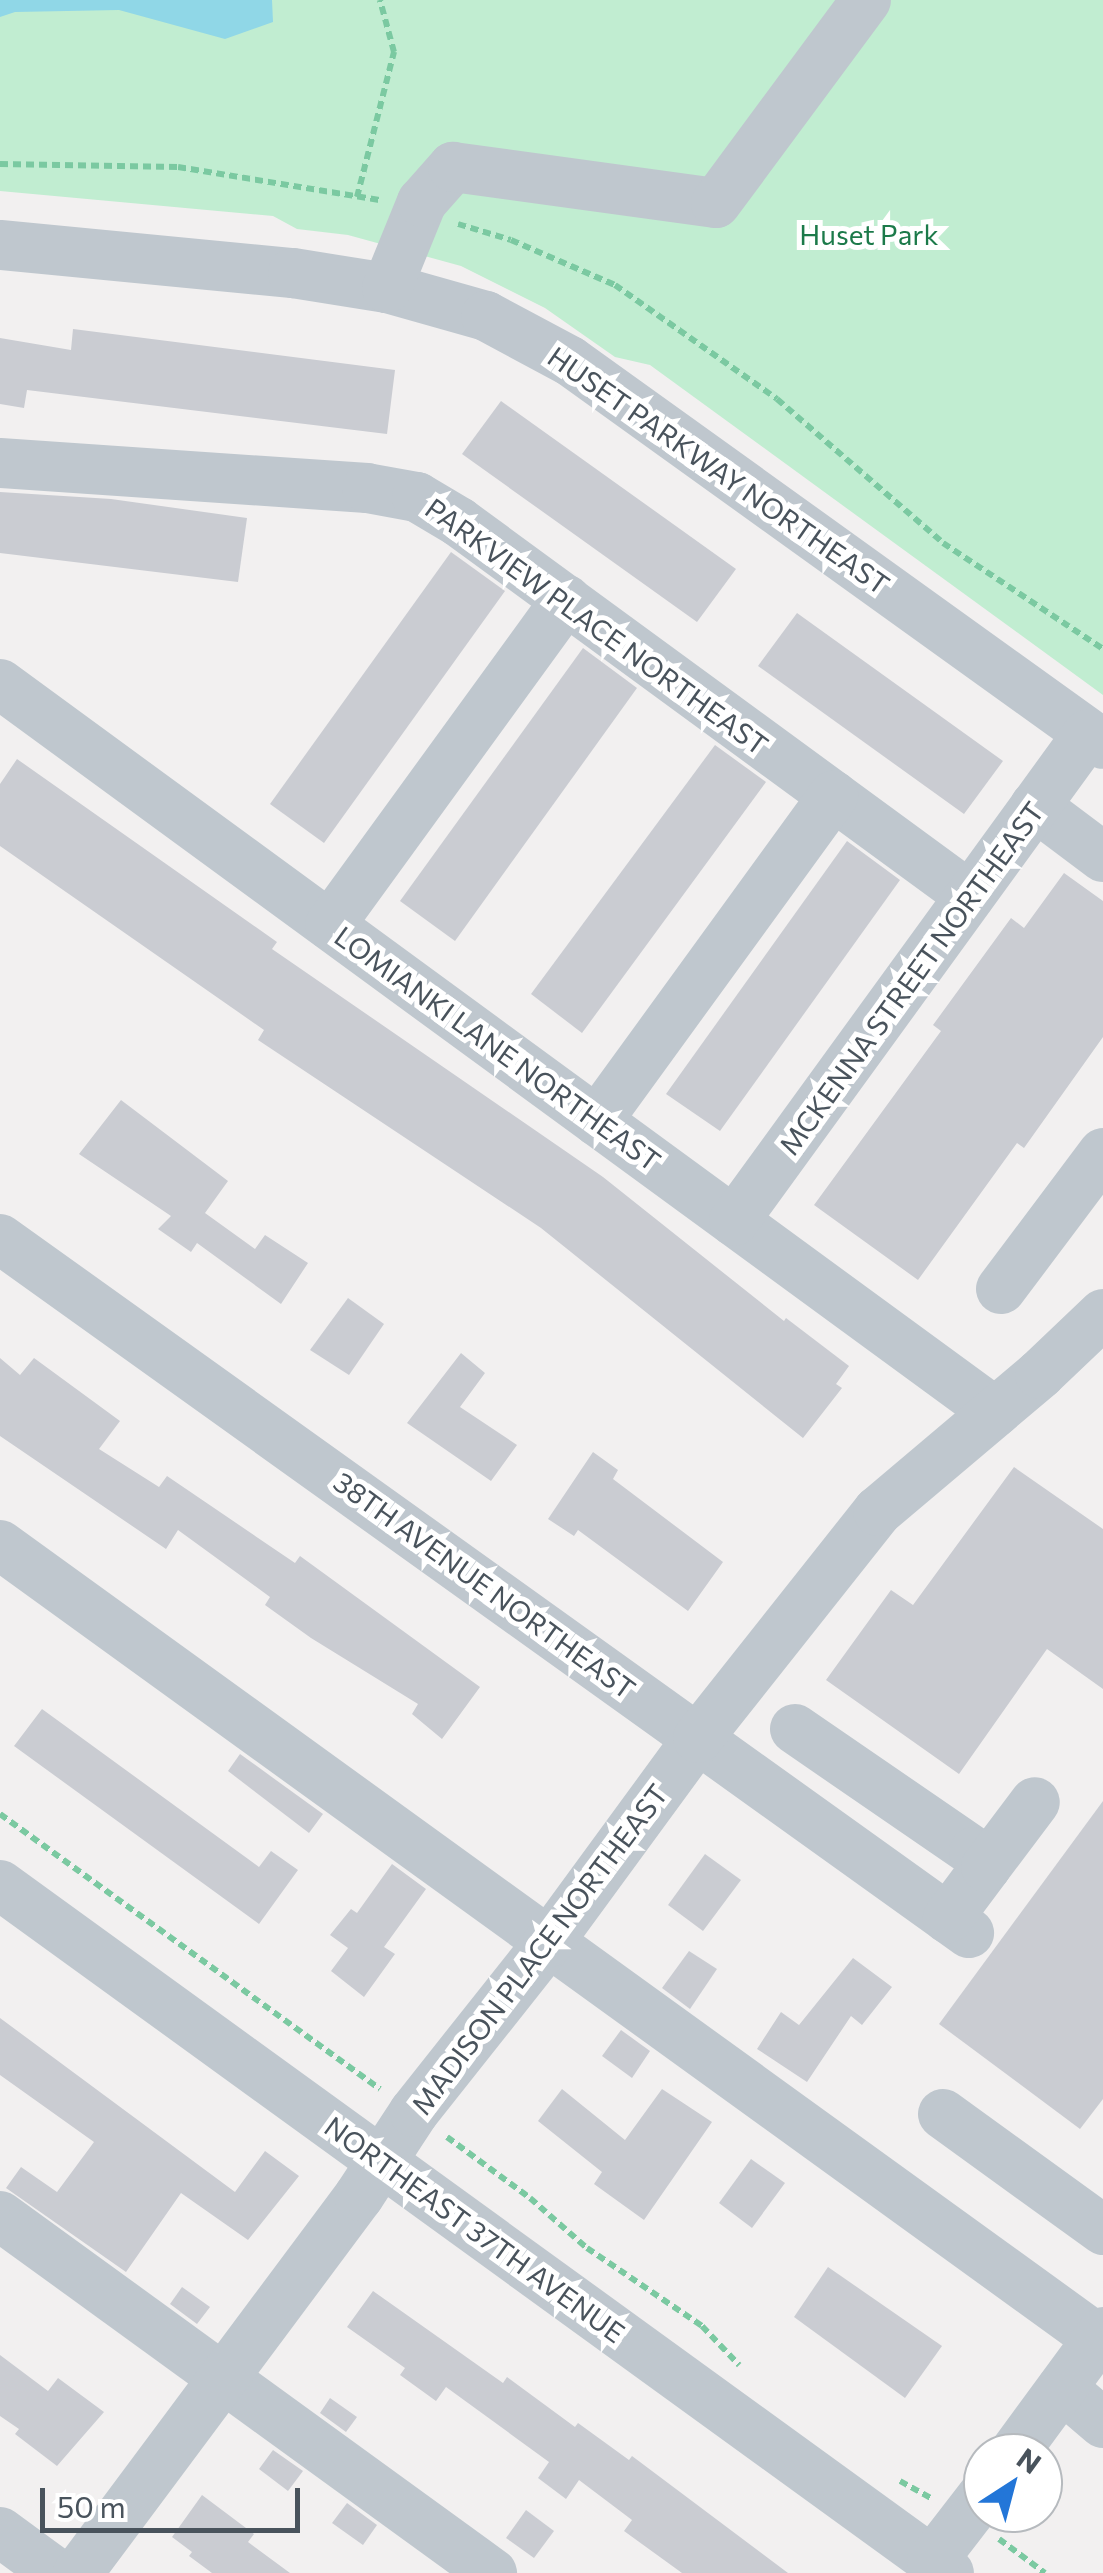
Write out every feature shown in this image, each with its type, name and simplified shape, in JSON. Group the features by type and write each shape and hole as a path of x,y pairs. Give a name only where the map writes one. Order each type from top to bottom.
{"street":[{"path":"387,288 422,202 453,167 716,203 866,0"},
{"name":"HUSET PARKWAY NORTHEAST","path":"0,246 293,274 387,288 486,316 570,361 1095,739"},
{"name":"PARKVIEW PLACE NORTHEAST","path":"0,463 367,488 417,497 566,600 970,896"},
{"path":"330,925 566,600"},
{"name":"LOMIANKI LANE NORTHEAST","path":"0,684 996,1412"},
{"name":"MCKENNA STREET NORTHEAST","path":"734,1221 1035,806 1095,739"},
{"path":"597,1120 833,796"},
{"path":"1035,806 1103,857"},
{"path":"1000,1289 1103,1153"},
{"name":"38TH AVENUE NORTHEAST","path":"0,1238 959,1926 986,1867"},
{"name":"MADISON PLACE NORTHEAST","path":"78,2573 383,2162 414,2112 548,1943 698,1738 878,1511 996,1412 1103,1314"},
{"path":"0,1545 548,1943 1100,2335 1029,2433"},
{"path":"795,1729 974,1852 986,1867 1034,1802"},
{"name":"NORTHEAST 37TH AVENUE","path":"0,1885 941,2567"},
{"path":"943,2114 1103,2230"},
{"path":"0,2216 492,2573"},
{"path":"1062,2388 1103,2424"},
{"path":"941,2567 963,2526"},
{"path":"0,2532 56,2573"}],"path":[{"path":"357,197 394,52 380,0"},
{"path":"0,164 178,166 378,200"},
{"path":"449,222 511,240 615,285 777,400 943,543 1103,648"},
{"path":"0,1814 382,2090"},
{"path":"444,2135 530,2198 586,2248 702,2326 742,2368"},
{"path":"898,2480 963,2508"},
{"path":"998,2533 1046,2573"}],"green space":[{"name":"Huset Park","path":"0,0 1103,0 1103,695 650,365 615,357 545,308 461,266 348,235 297,229 273,216 0,191"}],"water":[{"path":"0,0 272,0 273,22 225,39 119,10 15,12 0,17"}],"building":[{"path":"73,329 395,370 387,434 27,390 24,408 0,404 0,338 71,350"},
{"path":"501,401 736,569 697,622 462,454"},
{"path":"0,492 111,499 247,518 238,582 0,553"},
{"path":"451,552 505,591 324,843 270,804"},
{"path":"797,613 1003,761 964,814 758,666"},
{"path":"583,648 637,688 455,941 400,901"},
{"path":"715,745 766,782 582,1033 531,994"},
{"path":"17,759 277,942 272,949 603,1177 784,1321 786,1318 849,1366 836,1384 842,1388 803,1438 541,1228 258,1040 264,1030 0,846 0,784"},
{"path":"847,841 900,880 720,1131 666,1094"},
{"path":"1064,873 1103,901 1103,1037 1024,1148 1017,1143 918,1280 814,1205 941,1031 933,1025 1011,918 1024,928"},
{"path":"121,1100 228,1181 205,1213 255,1249 265,1235 308,1263 281,1304 197,1243 191,1252 158,1229 171,1216 79,1154"},
{"path":"348,1298 384,1324 349,1375 310,1350"},
{"path":"461,1353 485,1373 460,1407 517,1445 491,1481 407,1423"},
{"path":"0,1358 20,1375 34,1358 120,1421 99,1449 159,1487 167,1476 295,1563 300,1556 480,1687 442,1739 412,1714 418,1704 265,1605 270,1597 178,1530 166,1549 0,1436"},
{"path":"593,1452 618,1470 613,1479 723,1562 688,1611 578,1530 574,1536 548,1519"},
{"path":"1014,1467 1103,1529 1103,1689 1047,1649 959,1774 826,1680 891,1590 913,1605"},
{"path":"42,1709 259,1867 271,1851 298,1870 259,1924 14,1746"},
{"path":"240,1754 323,1814 309,1833 228,1771"},
{"path":"1103,1801 1103,2099 1080,2129 939,2024"},
{"path":"705,1854 741,1880 703,1931 668,1905"},
{"path":"392,1864 426,1889 384,1947 395,1954 364,1997 331,1971 348,1948 330,1935 351,1909 357,1913"},
{"path":"689,1951 717,1969 690,2009 662,1988"},
{"path":"853,1958 892,1987 862,2025 851,2016 807,2082 757,2049 781,2012 799,2025"},
{"path":"0,2018 235,2192 265,2151 299,2176 248,2240 181,2193 126,2272 6,2188 21,2167 57,2192 94,2142 0,2075"},
{"path":"621,2030 650,2051 632,2078 602,2056"},
{"path":"562,2089 625,2140 662,2089 712,2122 644,2220 594,2184 602,2172 538,2121"},
{"path":"751,2159 785,2183 752,2228 719,2203"},
{"path":"828,2267 942,2346 905,2398 794,2317"},
{"path":"182,2287 210,2307 197,2324 170,2304"},
{"path":"373,2291 503,2383 507,2377 575,2427 578,2423 629,2460 632,2456 788,2573 682,2573 624,2531 632,2520 579,2480 566,2499 538,2478 549,2462 446,2387 436,2401 400,2375 405,2368 347,2327"},
{"path":"0,2355 48,2391 58,2378 104,2412 57,2466 15,2434 19,2429 0,2416"},
{"path":"330,2398 357,2417 346,2432 320,2413"},
{"path":"273,2450 303,2471 288,2491 259,2469"},
{"path":"202,2495 254,2534 248,2542 290,2573 212,2573 189,2556 192,2552 172,2537"},
{"path":"347,2503 377,2525 363,2545 332,2523"},
{"path":"526,2510 554,2531 534,2558 506,2538"}]}
